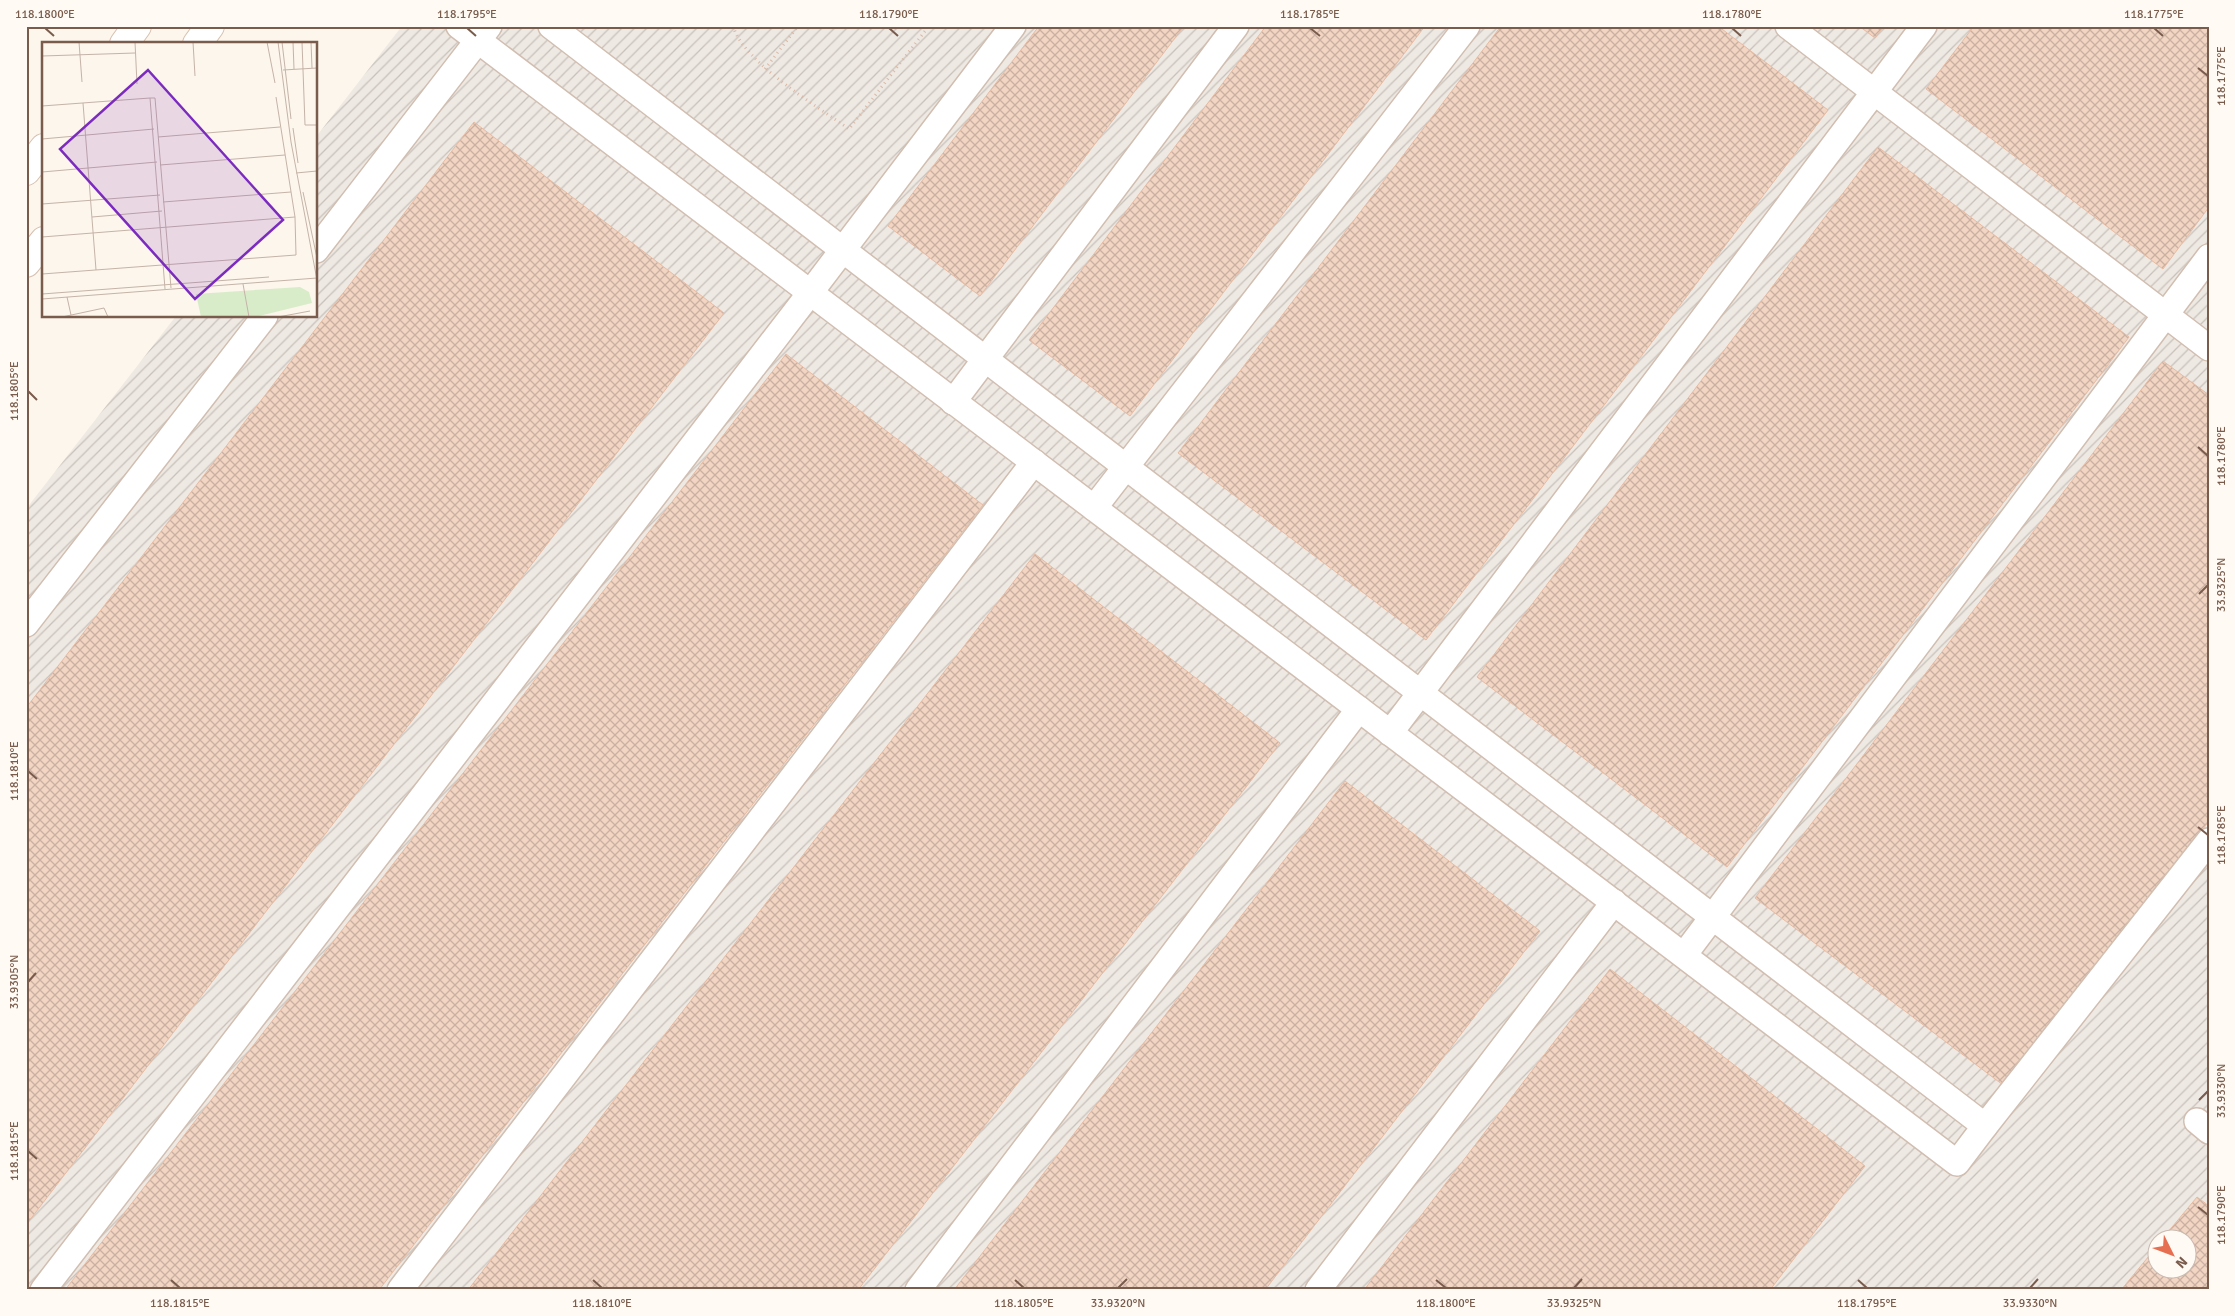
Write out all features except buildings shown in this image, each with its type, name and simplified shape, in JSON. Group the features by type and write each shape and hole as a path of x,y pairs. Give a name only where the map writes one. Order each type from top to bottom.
{"main road":[{"path":"125,42 137,26"},
{"path":"198,42 210,26"},
{"path":"26,171 42,151"},
{"path":"26,263 42,243"}],"lane":[{"path":"551,26 1985,1126"},
{"path":"43,1290 843,250 1013,26"},
{"path":"953,402 1236,26"},
{"path":"1094,508 1467,26"},
{"path":"1788,26 2209,348"},
{"path":"1390,733 1924,26"},
{"path":"318,247 475,31 810,293 1957,1163 2209,841"},
{"path":"1684,955 2209,257"},
{"path":"26,624 263,318"},
{"path":"400,1290 1034,462"},
{"path":"918,1290 1359,710"},
{"path":"1318,1290 1614,902"}],"path":[{"path":"733,26 743,47 766,69 849,129 929,26"},
{"path":"766,69 798,26"}],"shaded area":[{"path":"402,26 2209,26 2209,1290 26,1290 26,509 174,318 318,318 318,134"}]}
